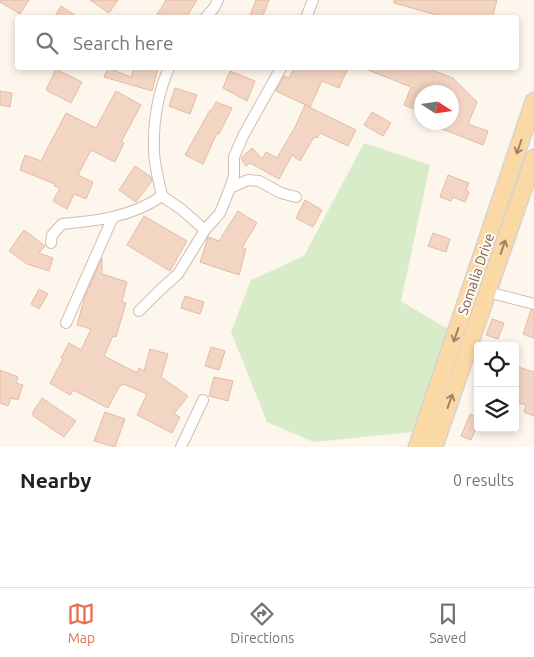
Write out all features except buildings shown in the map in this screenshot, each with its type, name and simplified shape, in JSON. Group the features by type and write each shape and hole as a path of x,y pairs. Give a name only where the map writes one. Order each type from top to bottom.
{"main road":[{"name":"Somalia Drive","path":"417,447 534,101"},
{"name":"Somalia Drive","path":"434,447 534,158"}],"street":[{"path":"208,15 218,0"},
{"path":"307,15 313,0"},
{"path":"168,70 157,109 154,152 162,196 181,209 205,230"},
{"path":"139,311 178,274 205,230 220,213 234,176 234,157 243,136 280,70"},
{"path":"230,188 248,180 259,181 282,193 296,197"},
{"path":"50,242 52,235 62,224 113,217 143,207 162,196"},
{"path":"66,323 113,217"},
{"path":"488,292 534,304"},
{"path":"181,447 203,400"}],"green space":[{"path":"364,143 430,165 401,301 456,334 422,431 314,442 267,422 231,332 251,280 304,256"}]}
